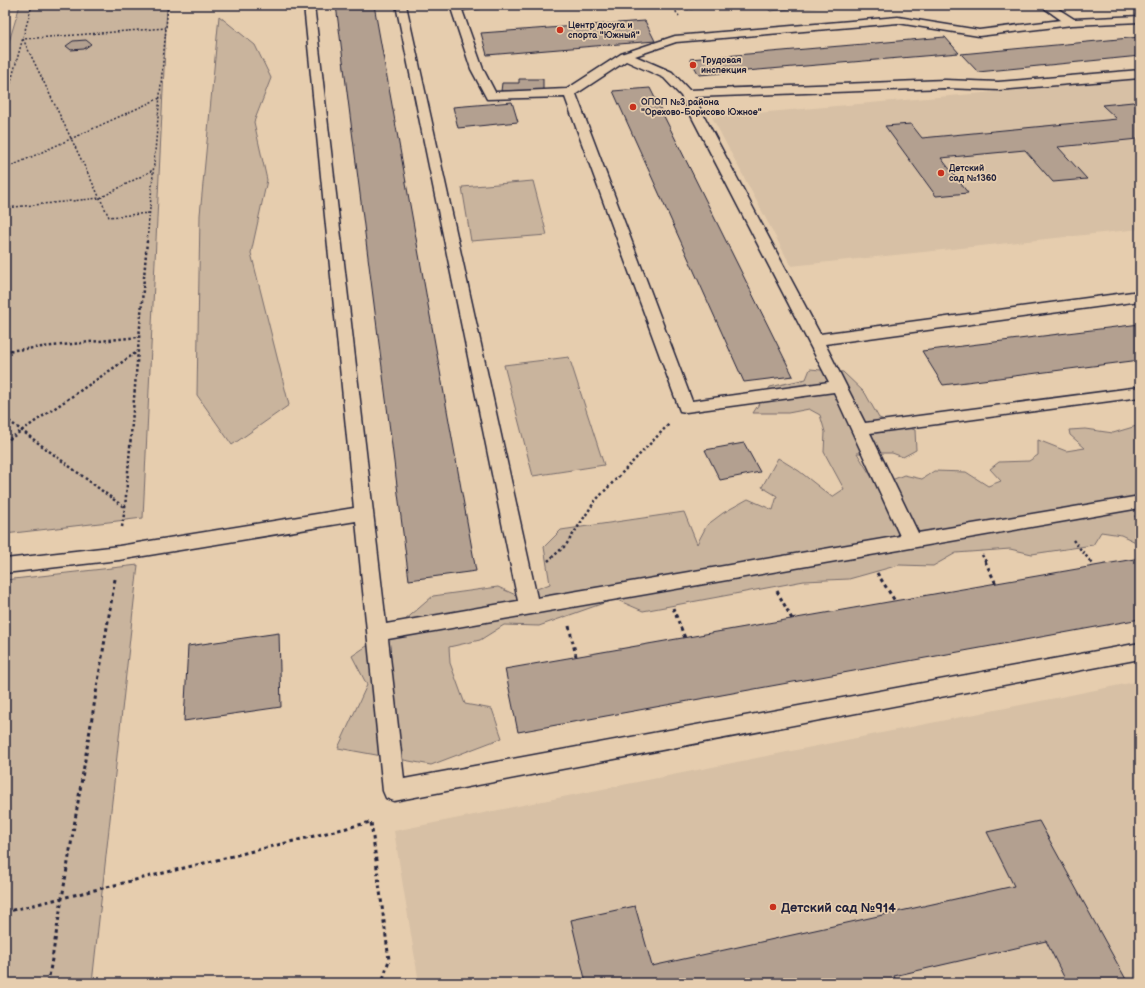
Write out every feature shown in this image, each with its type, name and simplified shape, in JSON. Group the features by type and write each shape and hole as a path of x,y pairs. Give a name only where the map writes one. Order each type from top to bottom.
{"lane":[{"path":"309,5 394,791 1140,651"},
{"path":"401,5 529,607"},
{"path":"480,5 455,6 477,69 491,96 570,93 625,56 675,39 898,20 979,33 1072,22 1140,19"},
{"path":"1045,5 1072,22"},
{"path":"625,56 668,75 686,94 839,386 912,541"},
{"path":"686,94 945,84 998,86 1140,74"},
{"path":"570,93 686,407 839,386"},
{"path":"815,340 1140,296"},
{"path":"859,429 1140,392"},
{"path":"377,633 1140,502"},
{"path":"5,566 119,553 364,514"}],"path":[{"path":"5,104 32,5"},
{"path":"48,983 119,553 125,508 138,337 168,5"},
{"path":"675,10 735,5"},
{"path":"23,40 166,28"},
{"path":"23,40 109,217 149,213"},
{"path":"5,169 160,98"},
{"path":"5,208 100,198 153,170"},
{"path":"5,351 138,337"},
{"path":"5,442 137,352"},
{"path":"524,584 566,545 594,501 686,407"},
{"path":"5,418 125,508"},
{"path":"1055,516 1094,566"},
{"path":"970,531 996,584"},
{"path":"862,550 895,601"},
{"path":"5,912 372,822 389,960 382,983"}],"shaded area":[{"path":"20,5 167,5 143,518 5,534 5,55"},
{"path":"765,5 834,5 770,11"},
{"path":"219,16 255,45 271,78 254,122 267,180 251,253 289,405 232,445 197,395 200,215"},
{"name":"Детский сад №1360","path":"1140,79 1140,229 791,266 712,117"},
{"path":"533,181 547,235 471,241 462,187"},
{"path":"569,357 604,465 533,476 504,365"},
{"path":"810,369 843,372 865,393 879,418 915,430 916,450 903,457 892,453 857,453 877,486 904,475 922,479 934,471 966,472 988,486 1001,481 990,469 999,462 1029,461 1038,455 1038,440 1066,451 1085,448 1070,435 1069,430 1085,429 1113,433 1140,425 1140,455 1137,457 1140,460 1140,516 1134,516 1140,522 1140,544 1121,535 1101,532 1093,545 1032,554 1010,549 956,553 933,566 899,565 849,579 804,581 643,611 615,599 539,626 504,625 480,640 449,647 450,663 465,704 492,709 502,738 431,765 338,748 367,685 352,656 404,621 433,596 498,587 518,596 550,584 544,547 561,530 684,512 697,544 707,525 723,513 748,499 773,510 777,496 762,487 778,458 799,471 832,497 844,489 824,452 825,432 820,415 809,409 788,413 753,413 770,387 806,379"},
{"path":"138,565 92,983 5,983 5,580"},
{"name":"Детский сад №914","path":"1140,681 1140,983 419,983 394,831"}],"building":[{"path":"336,5 374,5 476,571 409,580"},
{"path":"645,21 655,41 487,55 481,33"},
{"path":"945,37 959,53 699,75 690,59"},
{"path":"1140,37 1140,56 978,72 961,54"},
{"path":"86,40 91,44 84,49 71,50 66,46 73,41"},
{"path":"519,79 543,79 543,91 501,91 502,83 519,83"},
{"path":"650,88 793,376 744,382 613,91"},
{"path":"512,102 518,122 458,128 453,107"},
{"path":"1133,102 1140,109 1140,141 1138,139 1058,147 1087,179 1053,182 1025,150 941,158 968,193 936,196 885,126 911,124 922,138 1117,119 1102,105"},
{"path":"1140,324 1140,360 943,385 922,351"},
{"path":"744,443 760,472 720,480 705,450"},
{"path":"1140,558 1140,619 518,732 505,669"},
{"path":"279,633 281,707 184,721 188,646"},
{"path":"1039,821 1128,983 1067,983 1046,941 894,976 897,983 586,983 571,920 635,906 652,966 1014,886 987,832"}],"place":[{"name":"Центр досуга и спорта \"Южный\"","path":"560,30"},
{"name":"Трудовая инспекция","path":"693,65"},
{"name":"ОПОП №3 района \"Орехово-Борисово Южное\"","path":"633,107"},
{"name":"Детский сад №1360","path":"941,173"},
{"name":"Детский сад №914","path":"773,907"}]}
